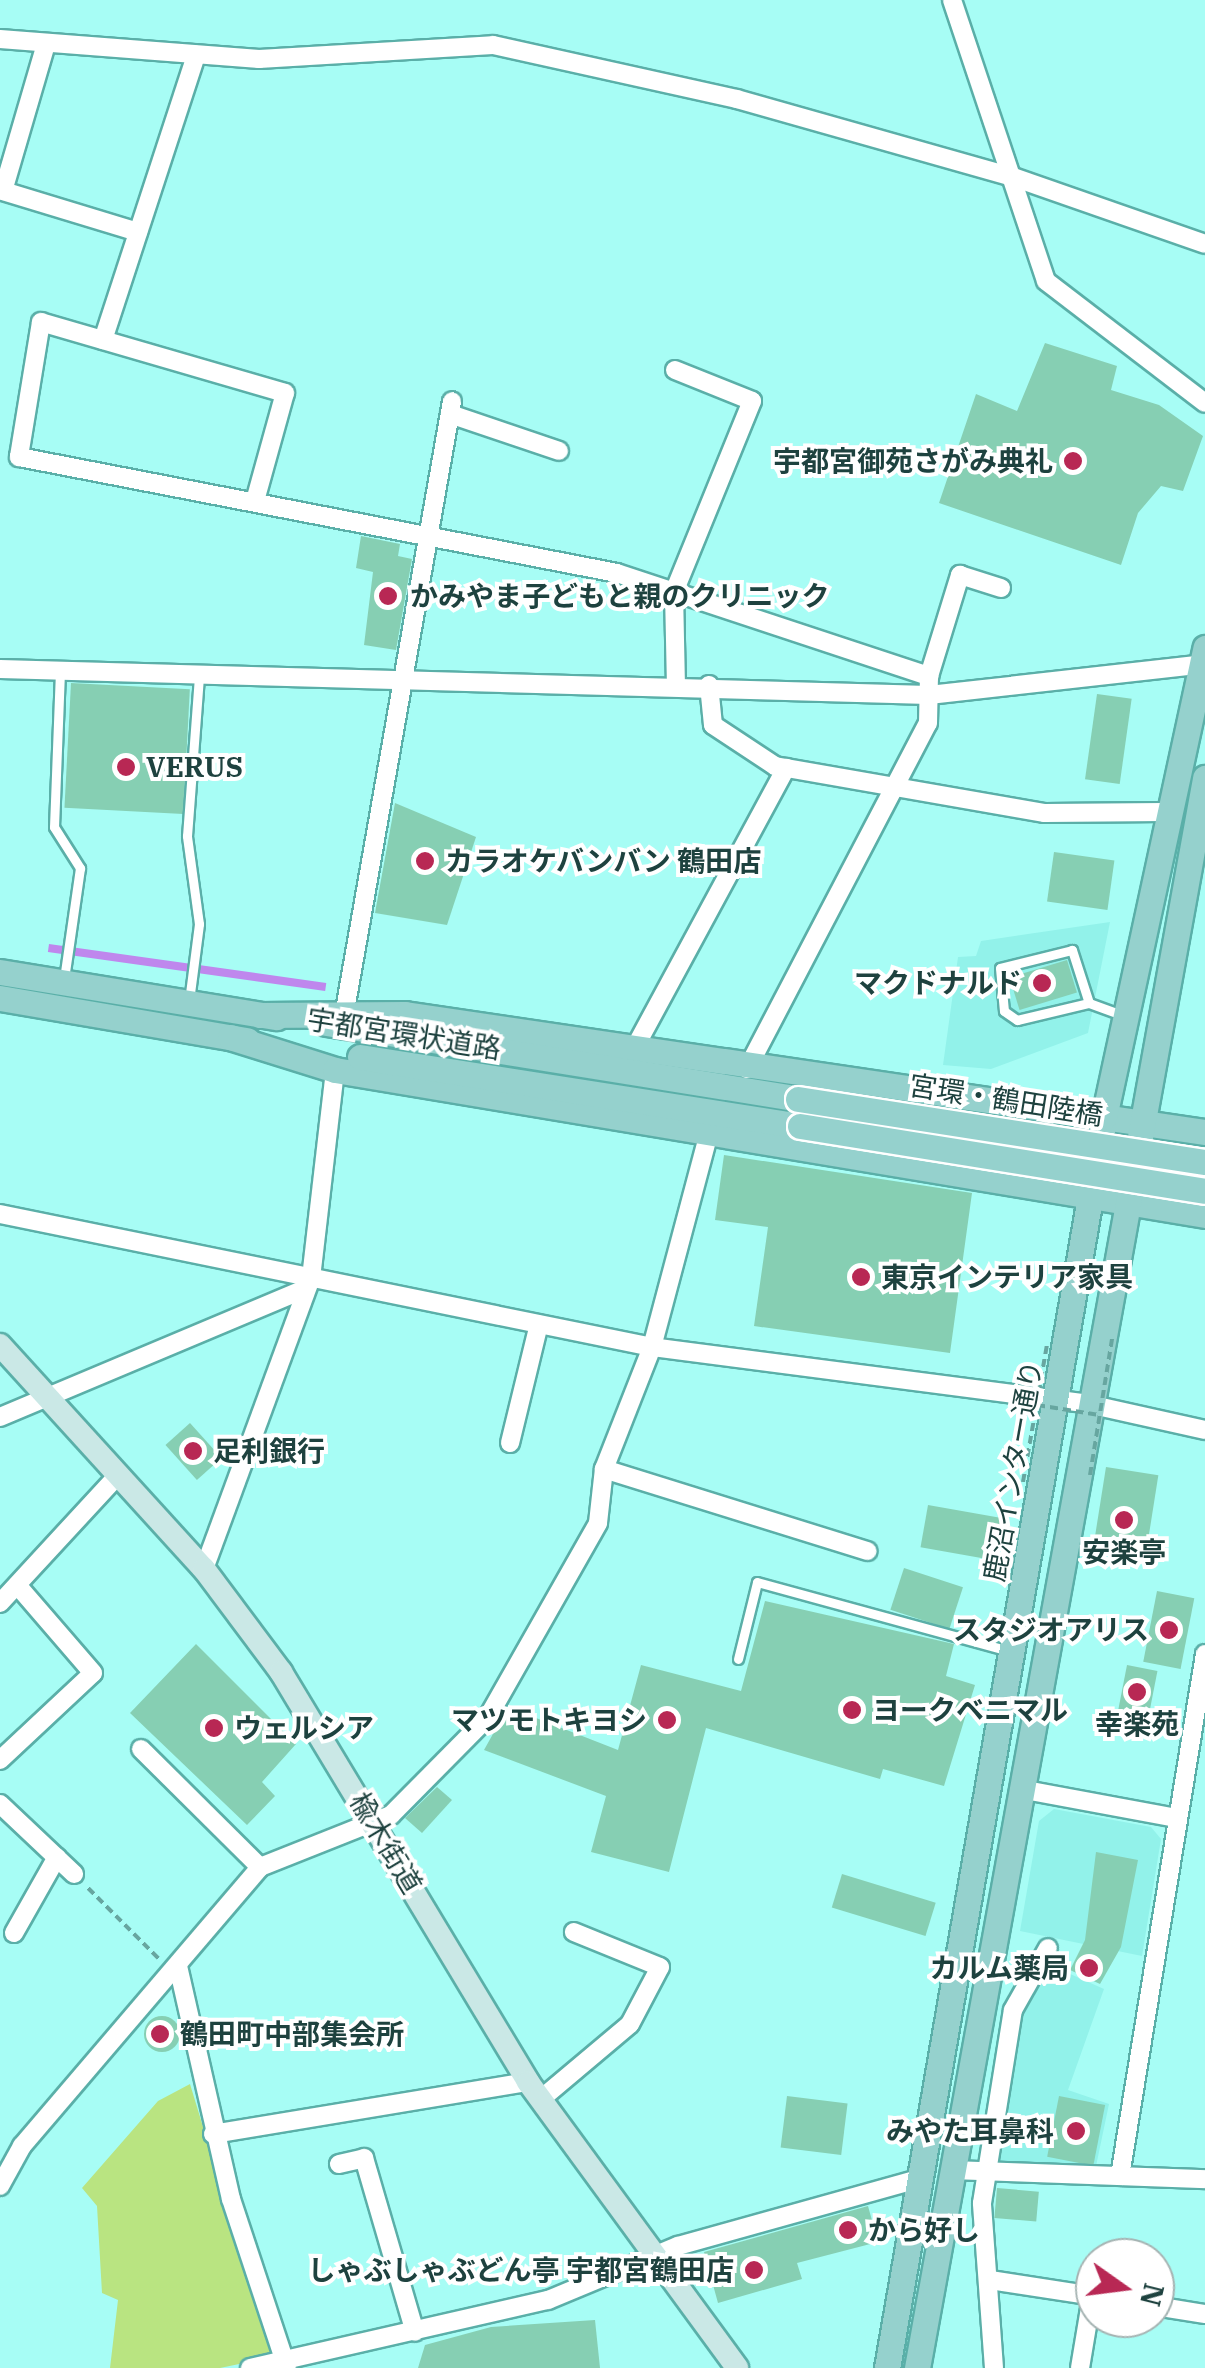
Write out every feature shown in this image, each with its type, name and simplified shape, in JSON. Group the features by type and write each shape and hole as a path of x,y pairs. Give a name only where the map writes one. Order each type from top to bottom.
{"main road":[{"name":"鹿沼インター通り","path":"886,2368 1013,1652 1046,1402 1165,812 1203,659"},
{"path":"917,2368 1020,1789 1094,1410 1138,1122 1205,778"},
{"name":"宇都宮環状道路","path":"0,972 66,971 190,992 260,1015 798,1099"},
{"name":"宇都宮環状道路","path":"0,998 800,1126"},
{"path":"260,1015 345,1010 1205,1132"},
{"path":"230,1037 335,1070 708,1136 1205,1215"},
{"name":"宮環・鶴田陸橋","path":"798,1099 1205,1162"},
{"name":"宮環・鶴田陸橋","path":"800,1126 1205,1191"}],"street":[{"path":"952,0 1046,280 1205,403"},
{"path":"0,38 196,55 493,45 737,100 1013,177 1205,244"},
{"path":"46,44 2,191 138,232"},
{"path":"103,340 196,55"},
{"path":"255,502 286,394 41,322 19,457 255,502 432,534 674,592 929,686"},
{"path":"675,370 752,402 674,592 676,684"},
{"path":"345,1010 432,534 451,408 559,451"},
{"path":"746,1069 928,724 929,686 960,574 1001,588"},
{"path":"0,669 199,677 929,686 1203,659"},
{"path":"710,685 713,725 786,768 1044,813 1165,812"},
{"path":"633,1051 786,768"},
{"path":"204,1569 308,1283 335,1070"},
{"path":"0,2186 22,2146 260,1867 374,1822 488,1718 598,1523 604,1469 652,1347 708,1136"},
{"path":"0,1214 308,1283 652,1347 1046,1402 1205,1430"},
{"path":"0,1417 308,1283"},
{"path":"510,1442 538,1324"},
{"name":"楡木街道","path":"0,1345 204,1569 374,1822 534,2090 737,2368"},
{"path":"604,1469 868,1551"},
{"path":"0,1603 117,1476"},
{"path":"0,1760 93,1673 18,1586"},
{"path":"1120,2176 1176,1818 1199,1722 1205,1654"},
{"path":"141,1749 260,1867"},
{"path":"1020,1789 1176,1818"},
{"path":"2,1808 74,1874"},
{"path":"14,1933 56,1857"},
{"path":"213,2134 534,2090 630,2024 660,1967 574,1932"},
{"path":"994,2368 982,2203 1012,2010 1048,1948"},
{"path":"175,1969 213,2134 286,2364"},
{"path":"338,2164 364,2158 415,2332"},
{"path":"954,2170 1205,2179"},
{"path":"250,2368 286,2364 574,2292 657,2258 921,2178"},
{"path":"990,2280 1075,2293"},
{"path":"1175,2309 1205,2314"},
{"path":"1080,2368 1085,2338"}],"lane":[{"path":"60,671 54,827 80,868 66,971"},
{"path":"190,992 199,924 187,836 199,677"},
{"path":"1089,1002 1072,950 1000,968 1008,1016 1089,1002 1124,1016"},
{"path":"738,1659 758,1582 1013,1652"}],"path":[{"path":"1090,1475 1094,1410 1112,1340"},
{"path":"1022,1482 1046,1402 1048,1344"},
{"path":"1046,1402 1094,1410"},
{"path":"74,1874 175,1969"}],"shaded area":[{"name":"マクドナルド","path":"1110,922 1088,1033 991,1069 943,1065 958,957 976,956 981,941"},
{"path":"49,944 326,983 325,991 48,952"},
{"path":"1054,1809 1151,1827 1161,1839 1142,1956 1020,1931 1039,1821"},
{"path":"1050,1965 1104,1989 1068,2090 1109,2104 1095,2171 999,2167 1021,2011"}],"green space":[{"path":"190,2084 273,2357 220,2368 110,2368 118,2300 102,2293 97,2206 82,2188 158,2101"}],"building":[{"name":"宇都宮御苑さがみ典礼","path":"1045,343 1117,366 1111,390 1159,405 1203,436 1183,491 1161,486 1138,513 1121,565 939,503 976,394 1017,411"},
{"name":"かみやま子どもと親のクリニック","path":"361,536 400,544 398,556 412,559 396,650 364,645 373,572 356,568"},
{"name":"VERUS","path":"71,683 190,689 183,814 64,808"},
{"path":"1097,694 1132,699 1120,784 1085,779"},
{"name":"カラオケバンバン 鶴田店","path":"395,803 476,837 447,925 375,913"},
{"path":"1054,852 1114,860 1107,910 1047,902"},
{"name":"マクドナルド","path":"1067,960 1077,993 1020,1010 1010,978"},
{"name":"東京インテリア家具","path":"724,1155 972,1193 950,1353 754,1326 768,1227 715,1220"},
{"name":"足利銀行","path":"190,1423 221,1458 197,1480 165,1445"},
{"name":"安楽亭","path":"1106,1467 1158,1475 1147,1546 1095,1538"},
{"path":"928,1505 1003,1518 995,1561 921,1547"},
{"path":"904,1568 963,1587 949,1629 890,1610"},
{"name":"スタジオアリス","path":"1157,1591 1194,1598 1181,1669 1143,1662"},
{"path":"765,1601 954,1644 946,1676 975,1685 944,1786 883,1769 880,1779 706,1728 669,1872 591,1852 606,1796 484,1750 508,1707 618,1750 641,1665 741,1691"},
{"name":"ウェルシア","path":"196,1644 296,1744 262,1782 275,1796 247,1825 130,1713"},
{"name":"幸楽苑","path":"1127,1665 1157,1671 1148,1719 1118,1713"},
{"path":"437,1787 452,1800 422,1833 405,1818"},
{"path":"1096,1852 1138,1860 1121,1947 1100,1984 1070,1970 1085,1940"},
{"path":"842,1874 936,1903 925,1936 832,1907"},
{"name":"鶴田町中部集会所","path":"162,2016 175,2021 180,2034 175,2047 162,2052 149,2047 144,2034 149,2021"},
{"path":"787,2096 848,2103 841,2155 781,2148"},
{"name":"みやた耳鼻科","path":"1059,2096 1105,2105 1093,2166 1047,2157"},
{"path":"997,2188 1039,2192 1036,2222 994,2218"},
{"name":"しゃぶしゃぶどん亭 宇都宮鶴田店","path":"868,2206 878,2242 797,2263 802,2279 718,2303 704,2252"},
{"path":"595,2320 600,2368 418,2368 425,2345 491,2327"}],"place":[{"name":"宇都宮御苑さがみ典礼","path":"1073,461"},
{"name":"かみやま子どもと親のクリニック","path":"388,596"},
{"name":"VERUS","path":"126,767"},
{"name":"カラオケバンバン 鶴田店","path":"425,861"},
{"name":"マクドナルド","path":"1042,983"},
{"name":"東京インテリア家具","path":"861,1277"},
{"name":"足利銀行","path":"193,1451"},
{"name":"安楽亭","path":"1124,1520"},
{"name":"スタジオアリス","path":"1169,1630"},
{"name":"幸楽苑","path":"1137,1692"},
{"name":"ヨークベニマル","path":"852,1710"},
{"name":"マツモトキヨシ","path":"667,1720"},
{"name":"ウェルシア","path":"214,1728"},
{"name":"カルム薬局","path":"1089,1968"},
{"name":"鶴田町中部集会所","path":"160,2034"},
{"name":"みやた耳鼻科","path":"1076,2131"},
{"name":"から好し","path":"848,2230"},
{"name":"しゃぶしゃぶどん亭 宇都宮鶴田店","path":"754,2270"}]}
